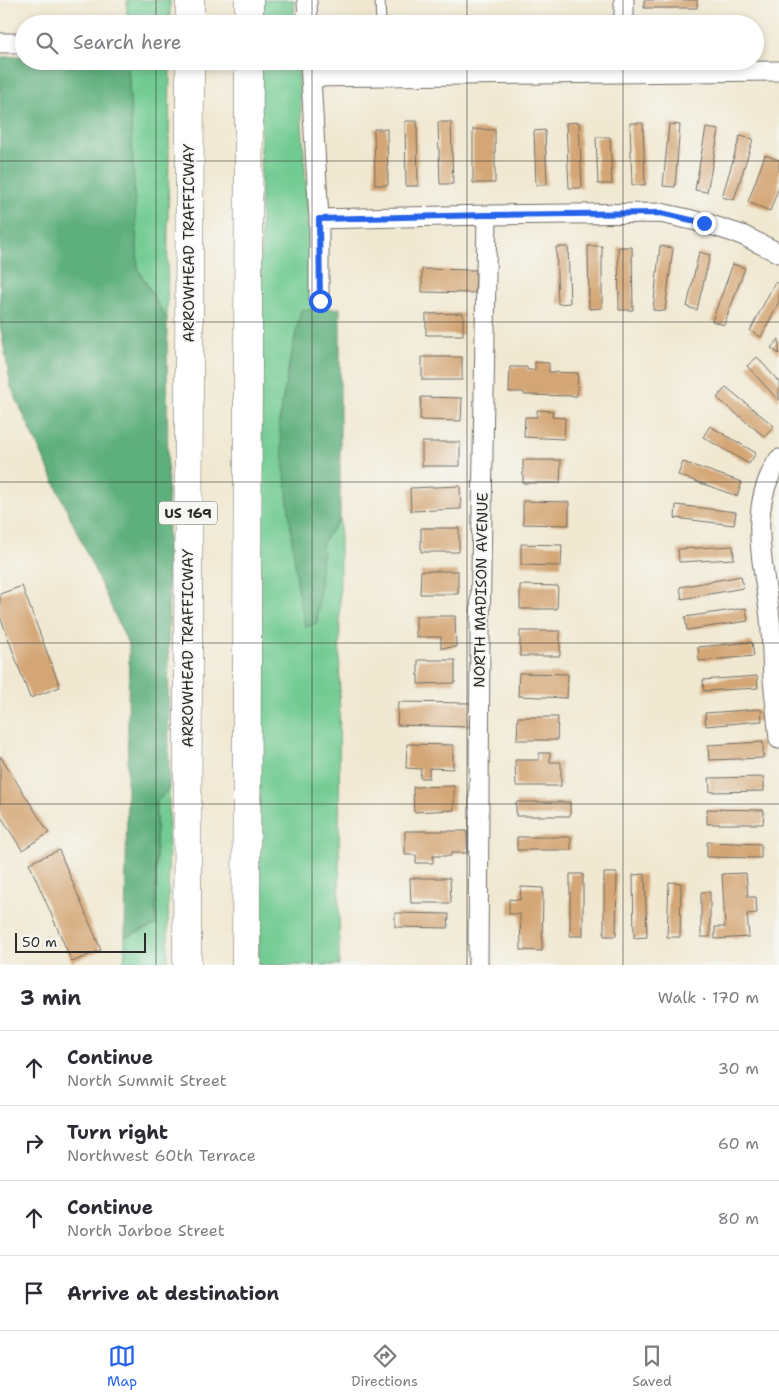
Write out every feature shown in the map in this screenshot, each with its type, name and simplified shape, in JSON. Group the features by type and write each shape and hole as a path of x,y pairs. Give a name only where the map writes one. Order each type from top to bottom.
{"highway":[{"path":"190,0 190,15"},
{"path":"249,0 249,15"},
{"name":"ARROWHEAD TRAFFICWAY","path":"186,965 190,70"},
{"path":"246,965 249,70"}],"street":[{"path":"307,0 308,15"},
{"path":"624,0 624,15"},
{"path":"0,43 15,42"},
{"path":"311,70 319,219 320,301"},
{"path":"740,70 779,71"},
{"path":"319,219 661,213 704,223 742,235 779,253"},
{"name":"NORTH MADISON AVENUE","path":"478,965 480,643 487,215"},
{"path":"779,459 766,484 759,519 759,543 770,619 779,739"}],"lane":[{"path":"380,0 381,15"}],"green space":[{"path":"127,0 170,0 170,15 127,15"},
{"path":"262,0 294,0 295,15 261,15"},
{"path":"15,56 15,70 128,70 138,269 167,320 169,788 156,803 156,925 125,937 129,646 11,387 0,324 0,57"},
{"path":"128,70 170,70 167,320 138,269"},
{"path":"261,70 299,70 314,309 301,310 279,422 317,623 323,542 340,519 339,965 259,965"},
{"path":"340,308 340,519 323,542 317,623 305,627 298,592 279,422 301,310"},
{"path":"169,788 168,965 124,965 125,937 156,925 156,803"}],"building":[{"path":"644,0 697,0 697,8 644,8"},
{"path":"405,121 417,121 418,186 406,186"},
{"path":"438,122 451,122 453,184 440,184"},
{"path":"579,122 582,188 569,188 566,123"},
{"path":"630,123 643,123 645,185 632,185"},
{"path":"669,124 680,125 675,187 663,186"},
{"path":"706,128 719,130 707,192 695,190"},
{"path":"374,129 387,129 388,185 375,185"},
{"path":"473,129 495,130 495,183 473,183"},
{"path":"545,130 547,185 536,185 534,131"},
{"path":"740,136 753,139 734,200 722,197"},
{"path":"596,137 610,137 612,184 598,184"},
{"path":"765,155 779,160 779,187 770,211 748,202"},
{"path":"588,246 602,246 602,308 589,309"},
{"path":"660,246 673,248 665,311 653,310"},
{"path":"556,247 568,247 570,303 558,304"},
{"path":"618,247 632,247 633,310 619,310"},
{"path":"699,252 710,255 697,310 687,307"},
{"path":"733,264 745,268 724,325 712,321"},
{"path":"422,269 476,270 475,293 422,292"},
{"path":"775,282 779,284 779,302 761,337 750,331"},
{"path":"463,313 463,335 426,335 426,314"},
{"path":"779,339 779,354 771,348"},
{"path":"422,357 462,357 462,380 422,380"},
{"path":"757,357 779,382 779,401 747,366"},
{"path":"535,362 549,363 549,372 578,373 577,396 524,395 524,392 509,392 510,367 527,367 527,370 535,370"},
{"path":"726,387 774,426 765,437 717,398"},
{"path":"421,397 462,398 461,421 420,420"},
{"path":"537,410 553,411 552,417 565,418 564,439 524,437 525,417 537,417"},
{"path":"710,426 756,453 749,464 703,437"},
{"path":"422,442 460,442 460,466 422,466"},
{"path":"523,460 561,460 560,483 523,483"},
{"path":"683,462 742,482 737,496 678,475"},
{"path":"460,486 461,509 411,511 410,488"},
{"path":"523,501 569,502 569,525 523,524"},
{"path":"676,505 736,512 734,525 675,518"},
{"path":"421,528 459,528 459,552 421,552"},
{"path":"521,544 562,545 561,566 521,565"},
{"path":"733,546 734,559 679,562 678,549"},
{"path":"421,571 458,571 458,594 420,594"},
{"path":"741,576 743,588 682,599 680,587"},
{"path":"520,585 558,586 557,609 520,609"},
{"path":"22,586 60,687 30,698 0,616 0,594"},
{"path":"746,608 748,621 687,630 685,617"},
{"path":"416,616 455,616 456,647 441,648 441,637 416,637"},
{"path":"520,631 560,631 560,656 520,656"},
{"path":"752,642 754,656 699,661 698,647"},
{"path":"418,660 455,660 455,683 418,684"},
{"path":"519,673 568,674 567,698 518,696"},
{"path":"757,676 758,688 704,691 703,680"},
{"path":"398,702 470,703 469,727 397,725"},
{"path":"761,709 762,721 706,726 705,713"},
{"path":"518,717 558,717 557,740 517,740"},
{"path":"763,742 763,758 709,760 708,745"},
{"path":"407,744 453,745 453,769 429,768 429,778 420,778 421,769 406,768"},
{"path":"539,753 550,753 550,762 561,762 561,786 516,786 515,760 539,760"},
{"path":"0,756 49,833 22,850 0,815"},
{"path":"764,777 764,791 710,792 709,778"},
{"path":"454,786 454,810 414,812 413,787"},
{"path":"516,802 570,802 570,816 516,816"},
{"path":"707,809 764,810 763,824 707,824"},
{"path":"405,831 467,831 467,853 451,853 451,856 433,856 433,863 416,863 416,855 405,855"},
{"path":"517,837 571,837 571,850 517,850"},
{"path":"707,842 761,844 761,858 707,857"},
{"path":"59,850 101,950 72,962 29,863"},
{"path":"604,873 617,873 616,936 604,936"},
{"path":"746,873 748,897 756,897 757,913 747,914 749,937 715,939 715,927 725,927 722,874"},
{"path":"570,874 583,874 583,936 570,936"},
{"path":"645,874 647,937 634,938 633,875"},
{"path":"410,878 450,878 451,903 411,903"},
{"path":"669,882 681,883 680,937 667,937"},
{"path":"521,887 543,888 542,951 521,950 520,914 509,914 509,899 520,900"},
{"path":"701,892 710,892 710,937 701,937"},
{"path":"395,913 449,914 448,928 395,927"}],"route":[{"path":"320,301 319,219 661,213 704,223"}]}
